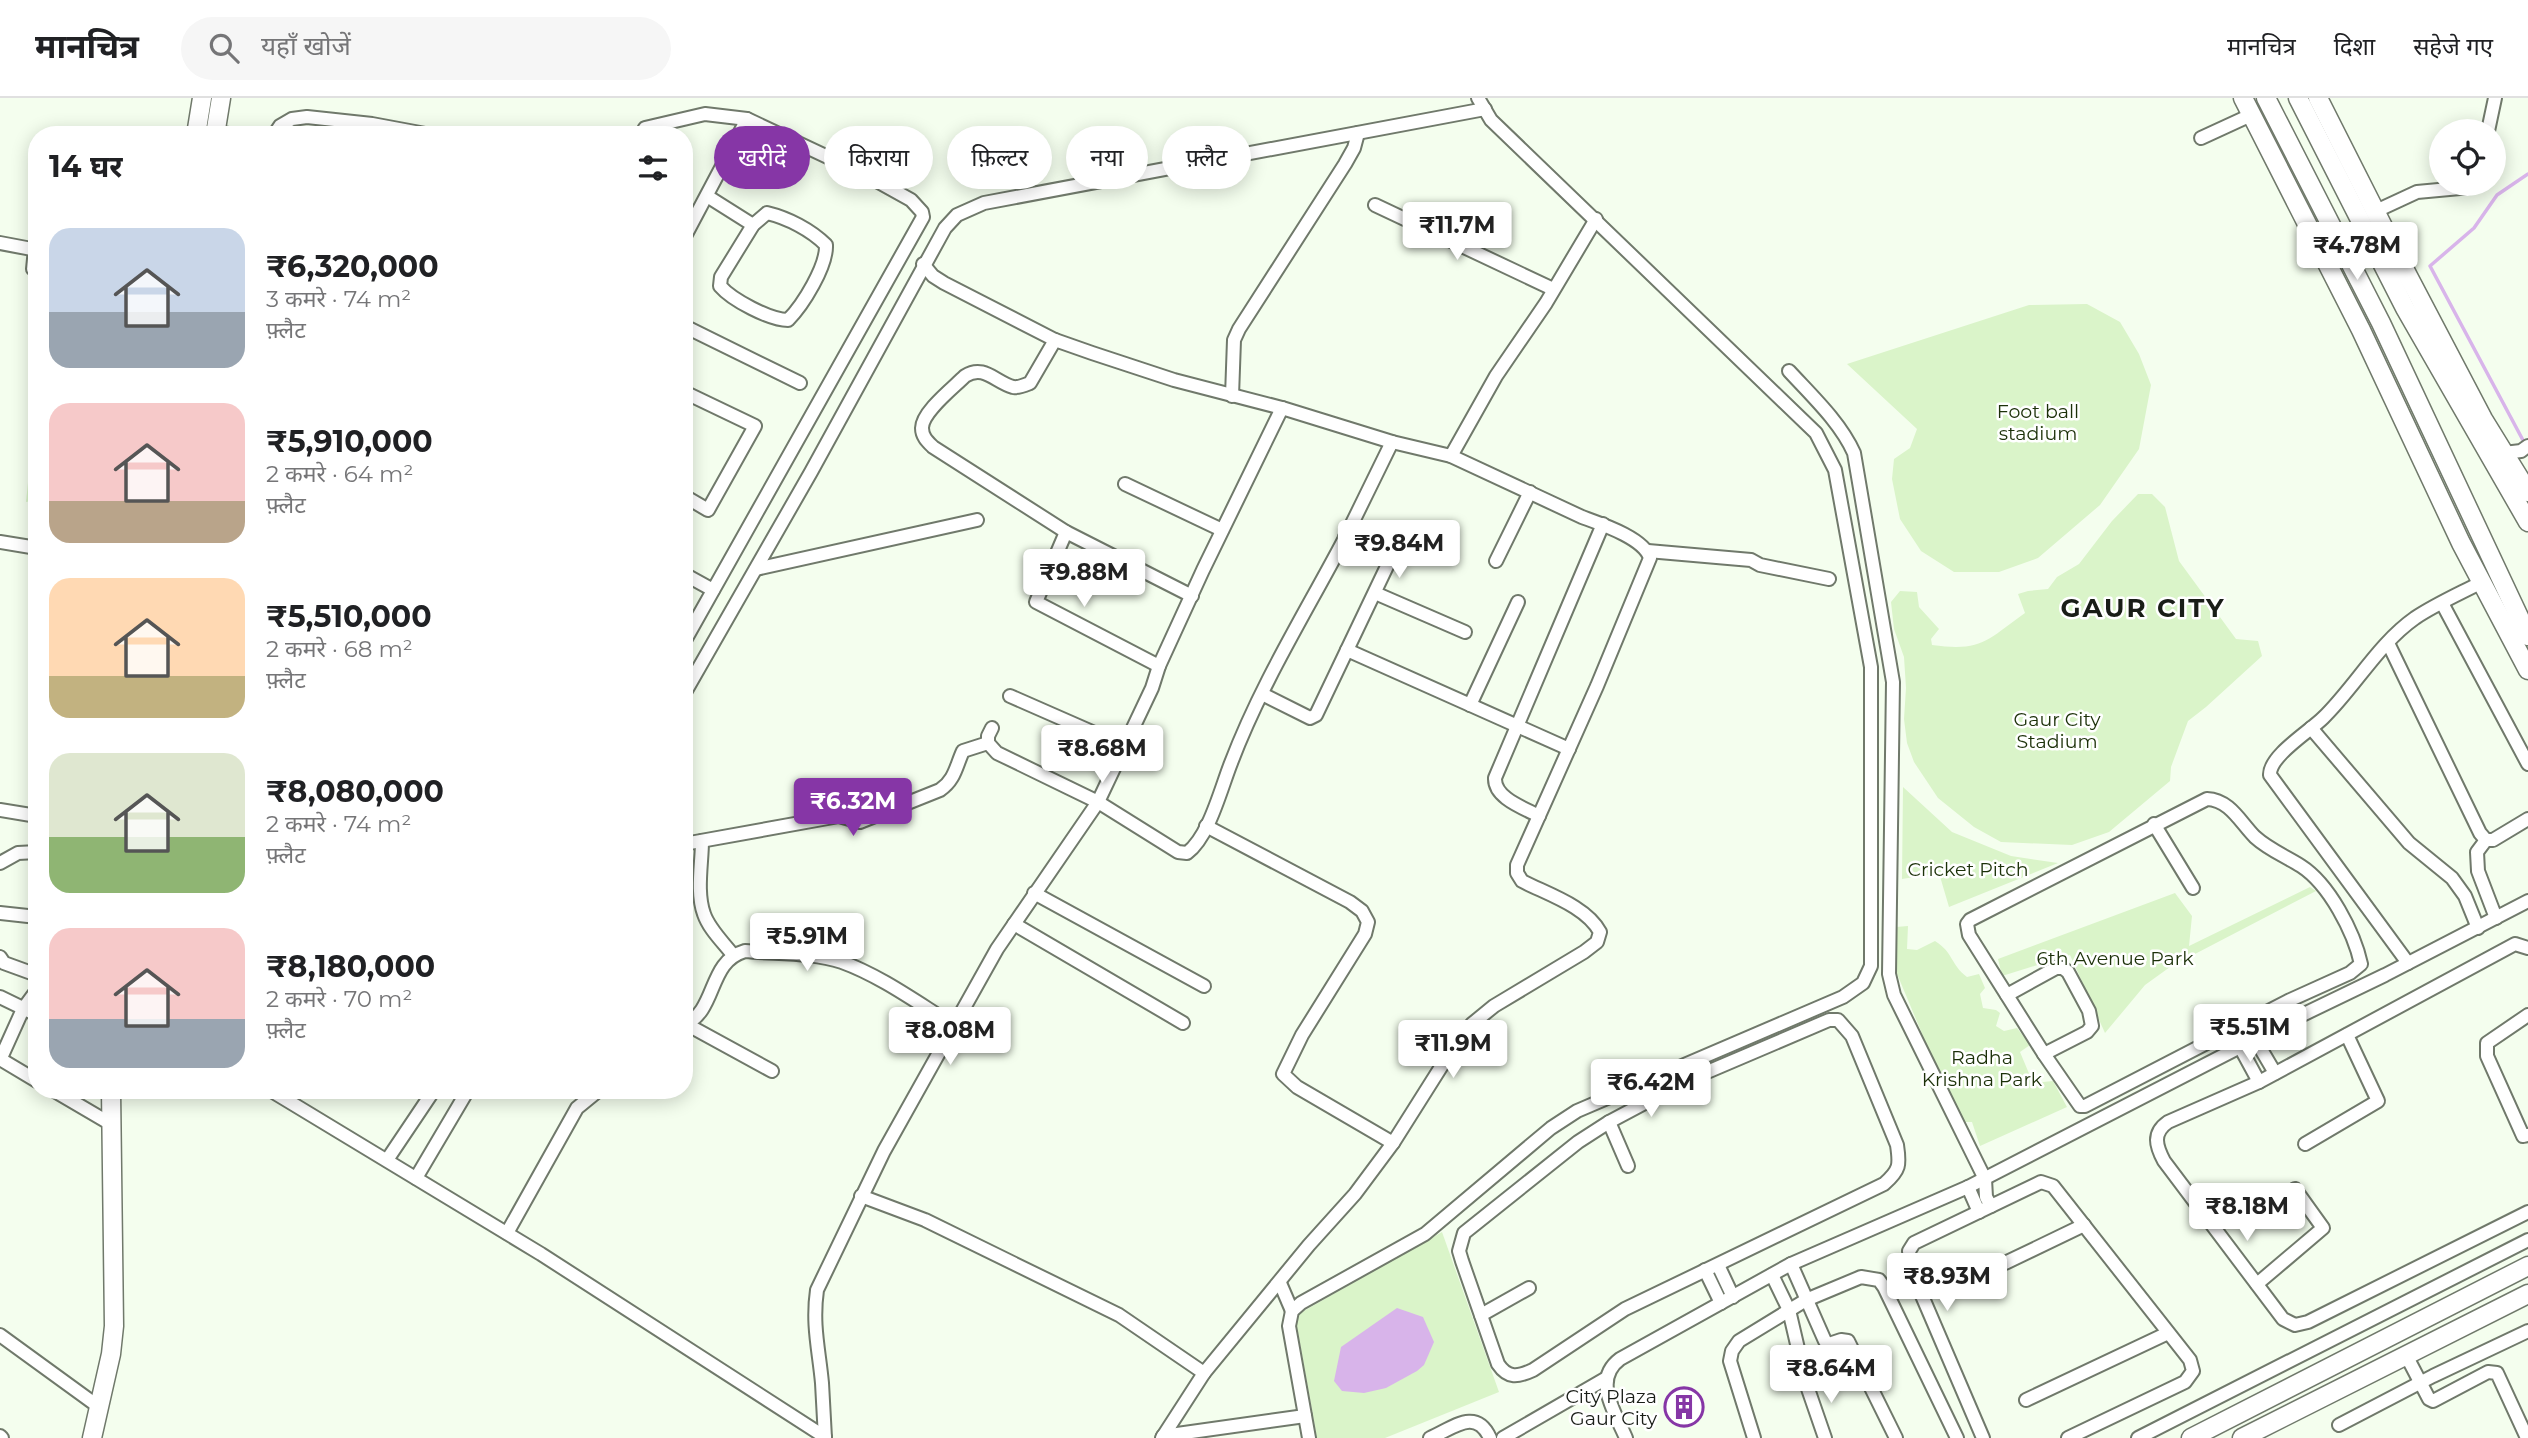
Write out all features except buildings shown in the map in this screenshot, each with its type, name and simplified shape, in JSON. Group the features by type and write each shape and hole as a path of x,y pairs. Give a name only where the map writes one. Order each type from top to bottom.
{"street":[{"path":"197,126 202,98"},
{"path":"216,126 221,98"},
{"path":"2243,98 2361,330 2461,543 2528,670"},
{"path":"2266,98 2381,323 2527,632"},
{"path":"2298,98 2401,281 2528,522"},
{"path":"2318,98 2376,211 2401,281"},
{"path":"2490,119 2495,98"},
{"path":"693,678 945,228 957,215 984,203 1358,133 1481,104 1491,120 1816,433 1835,470 1871,667 1871,966 1863,983 1843,997 1577,1111 1551,1128 1425,1234 1301,1303 1292,1311"},
{"path":"654,126 705,114 747,119 866,175 911,200 923,217 693,626"},
{"path":"2201,138 2251,115"},
{"path":"280,126 292,119 307,117 383,126"},
{"path":"693,222 747,119"},
{"path":"1232,396 1234,340 1238,329 1345,164 1354,148 1358,133"},
{"path":"2293,199 2313,189"},
{"path":"2376,211 2417,192 2429,191"},
{"path":"707,196 753,225"},
{"path":"1375,205 1553,289"},
{"path":"767,213 780,216 817,236 826,245 826,256 797,311 788,320 778,320 727,294 720,286 721,277 753,225 767,213"},
{"path":"1451,456 1496,376 1596,219"},
{"path":"0,243 28,248"},
{"path":"923,264 933,276 944,283 1055,340 1174,380 1282,408 1392,442 1451,456 1582,517 1603,524 1642,544 1650,558 1597,686 1517,865 1517,873 1522,881 1595,922 1600,932 1597,943 1494,1006 1472,1024 1458,1040 1393,1143 1355,1194 1204,1373 1162,1437"},
{"path":"2413,304 2483,419 2517,450 2528,492"},
{"path":"693,330 800,383"},
{"path":"1055,340 1030,383 1013,387 992,375 972,372 926,414 921,426 923,437 933,447 1066,532 1192,596"},
{"path":"1790,372 1850,443 1854,453 1894,681 1889,974 1894,995 1985,1179 1985,1209"},
{"path":"693,396 755,426 708,510 693,501"},
{"path":"825,1437 822,1381 814,1333 813,1312 817,1290 861,1196 997,948 1098,802 1222,530 1282,408"},
{"path":"988,743 997,753 1098,802 1178,852 1187,853 1195,847 1206,827 1233,756 1283,650 1345,537 1392,442"},
{"path":"1125,484 1222,530"},
{"path":"1496,561 1530,492"},
{"path":"756,569 977,520"},
{"path":"1539,816 1499,793 1495,778 1603,524"},
{"path":"1066,532 1036,602 1159,666"},
{"path":"1262,694 1313,718 1389,562 1345,537"},
{"path":"0,542 28,547"},
{"path":"1648,551 1751,560 1760,565 1829,579"},
{"path":"693,579 713,590"},
{"path":"2408,963 2270,775 2271,767 2275,760 2336,705 2388,643 2415,619 2482,582"},
{"path":"1375,593 1465,632"},
{"path":"1470,705 1518,602"},
{"path":"2442,603 2528,764"},
{"path":"2388,643 2480,833 2486,839 2493,840 2528,819"},
{"path":"1346,650 1569,749"},
{"path":"1010,696 1124,746"},
{"path":"988,743 992,727"},
{"path":"2311,728 2402,835 2454,880 2465,896 2478,928"},
{"path":"693,843 839,816 860,822 948,785 955,775 963,751 988,743"},
{"path":"2207,799 2224,802 2266,845 2302,866 2318,879 2328,891 2358,949 2361,964 2350,974 2288,1001 2085,1106 2080,1106 2007,995 1966,929 1970,920 2207,799"},
{"path":"0,810 28,815"},
{"path":"2154,824 2193,888"},
{"path":"1206,827 1350,902 1362,911 1368,922 1365,934 1302,1035 1283,1074 1297,1087 1393,1143"},
{"path":"2486,839 2477,852 2478,871 2496,918"},
{"path":"702,841 701,898 704,913 711,927 733,955"},
{"path":"0,863 18,853 28,852"},
{"path":"2454,880 2478,871"},
{"path":"1034,893 1204,986"},
{"path":"1503,1438 1605,1379 1612,1365 1620,1359 1791,1265 1968,1188 2528,901"},
{"path":"0,913 28,916"},
{"path":"1014,924 1183,1023"},
{"path":"2528,948 2515,944 2259,1082 2168,1122 2160,1128 2156,1138 2157,1148 2164,1161 2283,1319 2295,1325 2308,1322 2528,1212"},
{"path":"693,1019 700,1013 724,962 745,951 801,955 843,962 954,1026"},
{"path":"0,957 4,962 28,971"},
{"path":"2007,995 2056,968 2063,968 2068,972 2089,1011 2092,1026 2087,1032 2044,1054"},
{"path":"0,997 28,1011"},
{"path":"28,1002 0,1059 28,1076"},
{"path":"2528,1015 2487,1043 2487,1056 2523,1136 2528,1135"},
{"path":"1829,1020 1838,1020 1852,1036 1897,1145 1900,1163 1893,1176 1884,1184 1625,1309 1523,1375 1512,1376 1503,1370 1481,1315 1460,1251 1464,1233 1578,1142 1609,1122 1686,1081 1829,1020"},
{"path":"693,1029 772,1071"},
{"path":"2305,1144 2378,1101 2347,1034"},
{"path":"2219,1038 2259,1082"},
{"path":"2255,1039 2275,1073"},
{"path":"68,1099 111,1124"},
{"path":"92,1438 111,1354 114,1326 111,1099"},
{"path":"102,1438 120,1363 125,1295 121,1099"},
{"path":"285,1099 507,1233 825,1437"},
{"path":"387,1160 428,1099"},
{"path":"416,1178 463,1099"},
{"path":"507,1233 577,1108 588,1099"},
{"path":"1609,1122 1628,1166"},
{"path":"1983,1438 1910,1270 1909,1251 1914,1243 2041,1182 2053,1186 2190,1360 2193,1371 2185,1382 2068,1438"},
{"path":"1968,1188 1985,1209"},
{"path":"2257,1284 2323,1228 2295,1189"},
{"path":"861,1196 925,1220 1119,1315 1204,1373"},
{"path":"2005,1263 2084,1226"},
{"path":"2138,1438 2528,1240"},
{"path":"1718,1265 1727,1300"},
{"path":"1791,1265 1825,1342 1829,1344 1840,1340 1848,1341 1896,1438"},
{"path":"2191,1438 2528,1266"},
{"path":"1705,1270 1727,1300"},
{"path":"1772,1275 1789,1310 1806,1383 1825,1438"},
{"path":"1754,1438 1730,1361 1732,1351 1739,1340 1806,1300 1861,1277 1879,1280 1957,1438"},
{"path":"1280,1283 1292,1311 1289,1326 1308,1438"},
{"path":"1481,1315 1528,1288"},
{"path":"2242,1438 2528,1294"},
{"path":"2339,1425 2528,1331"},
{"path":"2026,1400 2168,1333"},
{"path":"0,1335 99,1407"},
{"path":"2406,1356 2429,1399 2433,1401 2488,1371 2497,1373 2527,1438"},
{"path":"1605,1379 1609,1400 1626,1438"},
{"path":"1162,1437 1305,1416"},
{"path":"1430,1438 1469,1421 1478,1421 1485,1427 1490,1438"}],"green space":[{"name":"Foot ball stadium","path":"2087,304 2120,322 2139,354 2151,385 2139,449 2100,505 2038,558 1999,572 1954,572 1921,551 1900,519 1892,479 1894,459 1910,448 1917,429 1847,364 2029,305"},
{"name":"Gaur City Stadium","path":"2138,494 2152,494 2165,507 2179,561 2236,639 2258,641 2262,656 2188,721 2171,767 2170,781 2109,832 2072,845 2001,842 1974,827 1938,798 1914,762 1907,743 1904,719 1904,657 1894,629 1891,602 1900,591 1917,592 1919,607 1939,629 1931,639 1932,645 1962,647 1983,642 2025,613 2018,594 2048,589 2057,577 2079,564 2112,521"},
{"name":"Cricket Pitch","path":"1903,787 1952,832 2011,856 2058,863 1949,907 1939,873 1902,879"},
{"name":"6th Avenue Park","path":"2310,887 2316,891 2170,967 2145,985 2105,1033 2070,955 2002,976 1998,959 2175,893 2192,916 2189,946"},
{"name":"Radha Krishna Park","path":"1908,926 1907,949 1917,950 1935,941 1946,950 1957,968 1967,977 1979,974 1985,988 1980,994 1983,1008 2000,1013 1996,1026 2004,1031 2017,1028 2030,1045 2020,1052 2033,1083 2053,1081 2067,1107 1980,1146 1972,1122 1959,1122 1895,969 1896,927"},
{"path":"1442,1232 1499,1392 1385,1438 1317,1438 1295,1316"}],"shaded area":[{"path":"1397,1308 1423,1317 1434,1342 1424,1365 1386,1388 1364,1393 1342,1391 1334,1381 1341,1347"}],"waterway":[{"path":"2525,444 2430,266 2474,228 2497,195 2528,174"}],"place":[{"name":"City Plaza Gaur City","path":"1684,1407"}],"district":[{"name":"GAUR CITY","path":"2143,608"}]}
